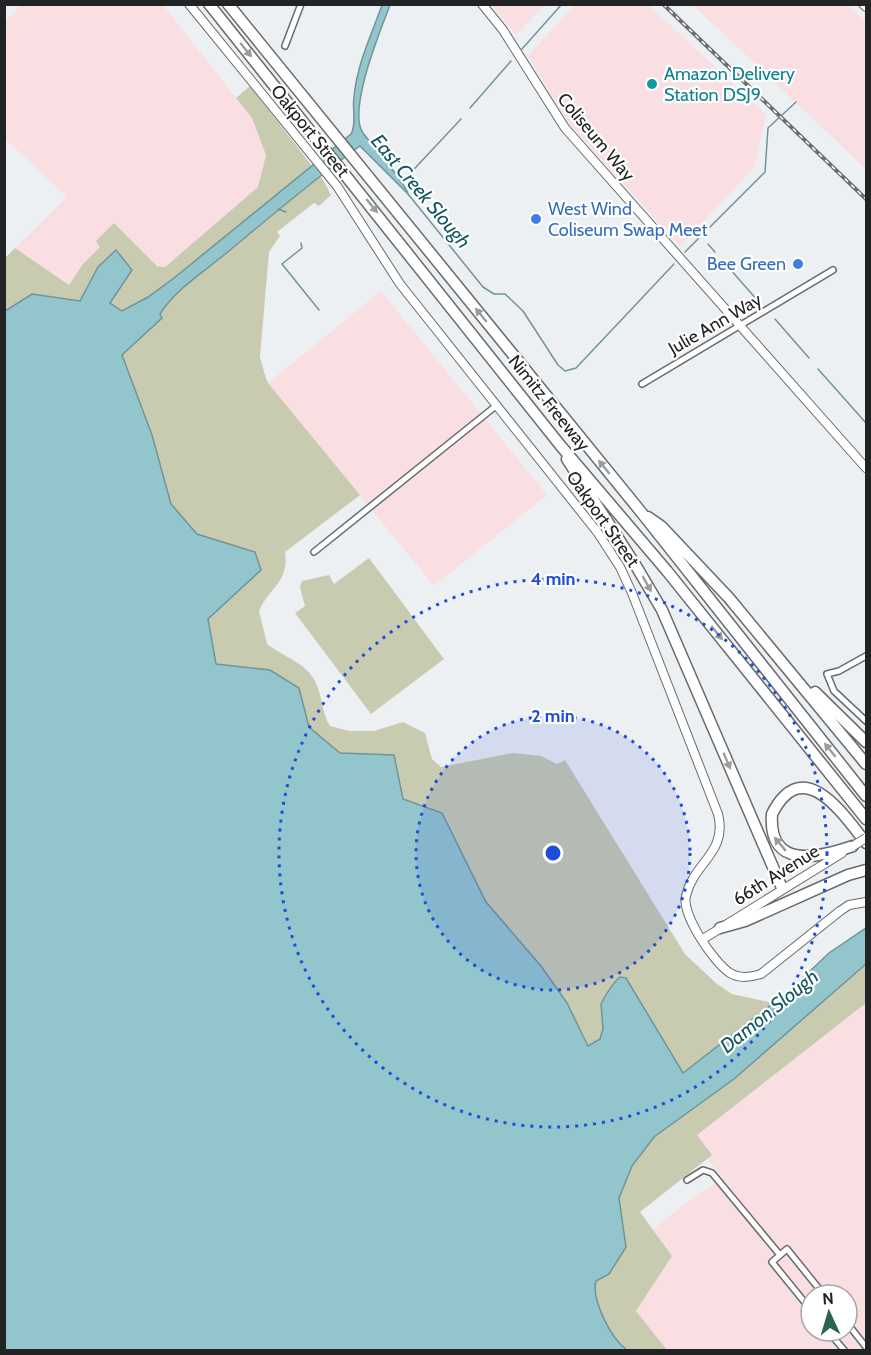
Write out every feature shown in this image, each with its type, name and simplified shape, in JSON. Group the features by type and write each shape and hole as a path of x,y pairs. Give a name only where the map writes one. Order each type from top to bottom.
{"highway":[{"name":"Nimitz Freeway","path":"209,4 560,446 667,572 867,819"},
{"name":"Nimitz Freeway","path":"228,4 867,796"},
{"path":"560,446 573,473 636,566 662,610 782,888"},
{"path":"640,512 662,526 729,598 867,764"},
{"path":"790,669 867,742"},
{"path":"853,846 824,856 793,855 785,851 774,837 772,814 778,802 796,790 807,788 820,792 830,799 867,843"},
{"path":"720,928 745,921 848,875 867,870"}],"main road":[{"name":"Oakport Street","path":"189,4 329,177 400,284 585,514 621,569 718,814 719,841 693,880 685,898 687,914 724,969 732,974 751,977 770,968 849,905 867,902"},
{"name":"Coliseum Way","path":"482,4 503,30 559,121 741,327 863,457 867,468"},
{"name":"66th Avenue","path":"703,939 782,888 867,838"}],"street":[{"path":"285,46 301,4"},
{"name":"Julie Ann Way","path":"642,384 833,270"},
{"path":"314,552 497,405"},
{"path":"867,656 839,671 828,674 834,691 867,721"},
{"path":"687,1180 703,1170 712,1173 780,1255"},
{"path":"799,1295 772,1262 787,1249 814,1283"}],"shaded area":[{"path":"21,5 163,5 252,118 266,155 258,187 165,267 100,247 83,264 69,285 15,248 67,197 5,139 5,22"},
{"path":"492,5 545,5 516,35"},
{"name":"Amazon Delivery Station DSJ9","path":"575,5 649,5 766,115 754,168 680,246 570,125 528,56"},
{"path":"693,5 848,5 866,22 866,169"},
{"path":"381,291 547,495 434,586 268,383"},
{"path":"866,1003 866,1350 667,1350 636,1311 672,1256 653,1229 698,1194 723,1179 688,1134"}],"green space":[{"path":"250,86 323,180 331,195 319,206 314,203 277,232 280,236 269,252 260,357 264,372 268,383 360,495 285,552 284,571 281,578 259,611 267,644 306,669 311,675 318,687 330,726 350,731 374,731 403,722 425,733 432,759 441,767 513,753 541,756 557,764 565,760 685,954 717,984 732,994 782,1005 805,1016 866,964 866,1003 697,1135 712,1155 640,1212 672,1256 636,1311 667,1350 5,1350 4,259 15,248 69,285 83,264 100,247 96,241 114,223 157,266 165,267 258,187 266,155 252,118 236,98"},
{"path":"369,558 444,659 371,714 295,613 305,606 300,587 302,581 329,575 334,584"}],"water":[{"name":"Damon Slough","path":"382,5 390,5 367,69 359,107 359,122 363,133 395,173 408,194 360,146 181,290 160,314 162,318 122,355 152,435 171,504 197,534 255,552 261,570 208,619 216,664 270,670 299,688 309,727 340,753 394,755 403,799 442,813 486,902 541,966 567,1003 588,1046 600,1039 603,1029 601,1004 620,977 626,978 683,1073 790,990 829,953 866,928 866,964 734,1079 654,1137 632,1166 619,1198 626,1247 609,1274 596,1281 595,1289 599,1308 609,1328 627,1350 5,1350 5,311 32,294 80,301 98,267 116,250 132,270 110,303 122,311 148,297 174,278 351,134 354,126 354,102 358,73"}],"waterway":[{"path":"522,49 562,4"},
{"path":"470,108 511,61"},
{"path":"685,252 765,172 768,128 796,102"},
{"path":"402,182 461,119"},
{"name":"East Creek Slough","path":"408,194 483,287 494,294 505,294 523,311 558,365 565,371 576,368 674,264"},
{"path":"278,209 286,212"},
{"path":"301,243 302,248 282,264 319,310"},
{"path":"708,244 715,252"},
{"path":"723,261 758,301"},
{"path":"775,319 809,358"},
{"path":"818,369 866,423"}],"railway":[{"path":"663,4 866,199"}],"place":[{"name":"Amazon Delivery Station DSJ9","path":"652,84"},
{"name":"West Wind Coliseum Swap Meet","path":"536,219"},
{"name":"Bee Green","path":"798,264"}]}
